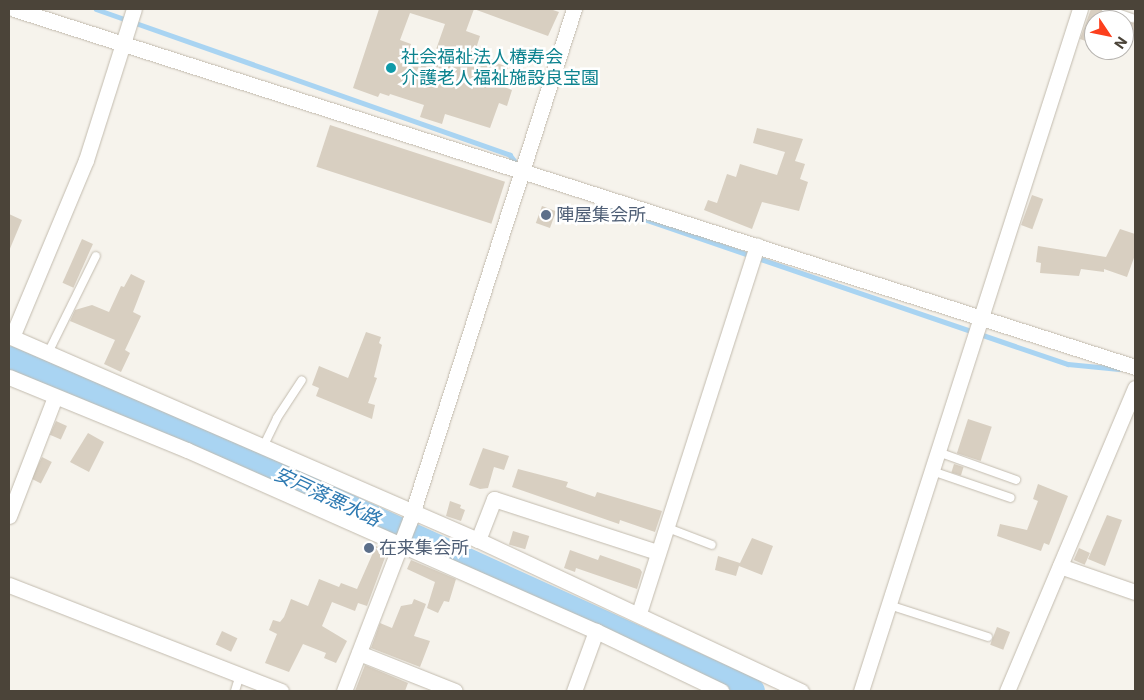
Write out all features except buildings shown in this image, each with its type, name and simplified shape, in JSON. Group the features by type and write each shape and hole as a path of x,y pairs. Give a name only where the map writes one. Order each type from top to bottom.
{"street":[{"path":"14,9 1135,367"},
{"path":"134,9 86,160 10,337 263,448 411,516 478,540 801,691"},
{"path":"344,691 402,543 574,9"},
{"path":"861,691 1080,9"},
{"path":"639,614 657,552 757,245"},
{"path":"9,377 187,450 402,543 596,631 721,691"},
{"path":"1007,691 1135,388"},
{"path":"9,516 55,397"},
{"path":"478,540 494,499 657,552"},
{"path":"1060,566 1135,592"},
{"path":"9,585 281,691"},
{"path":"574,691 596,631"},
{"path":"359,653 456,691"}],"lane":[{"path":"48,353 96,256"},
{"path":"263,448 277,418 302,380"},
{"path":"938,452 1016,480"},
{"path":"932,471 1011,498"},
{"path":"665,527 712,545"},
{"path":"889,605 988,637"},
{"path":"235,691 240,675"}],"waterway":[{"path":"96,9 510,155 517,164"},
{"path":"606,206 1068,364 1119,369"},
{"name":"安戸落悪水路","path":"9,359 195,437 752,691"}],"place":[{"name":"社会福祉法人椿寿会 介護老人福祉施設良宝園","path":"391,68"},
{"name":"陣屋集会所","path":"546,215"},
{"name":"在来集会所","path":"369,548"}]}
